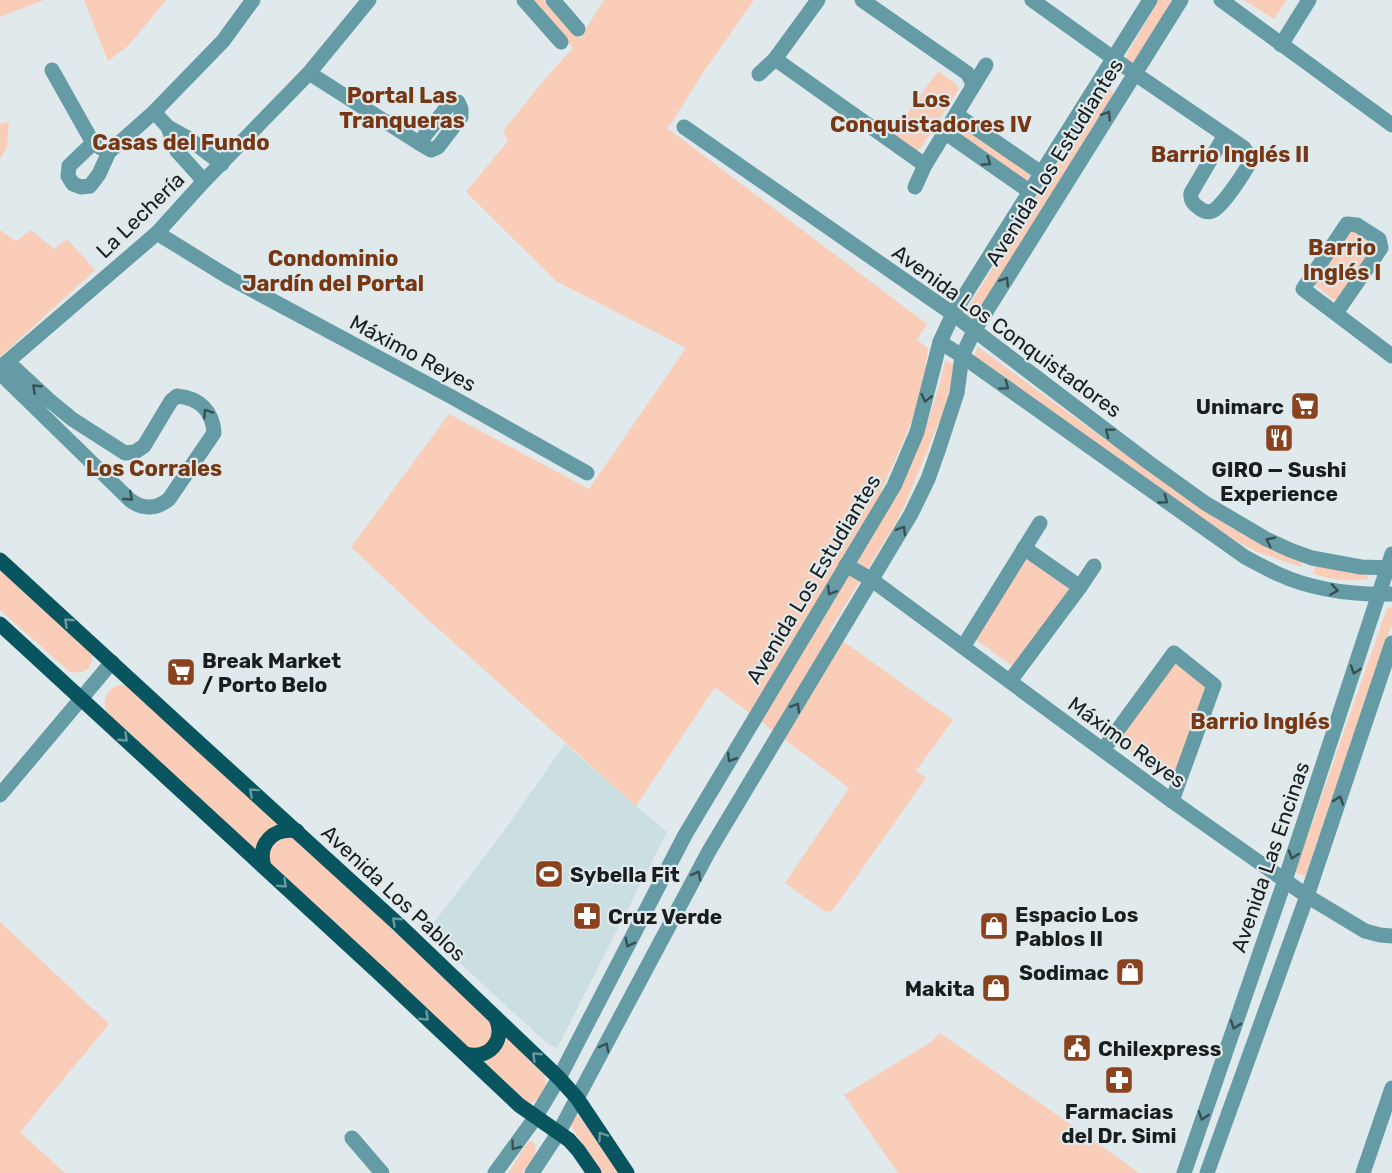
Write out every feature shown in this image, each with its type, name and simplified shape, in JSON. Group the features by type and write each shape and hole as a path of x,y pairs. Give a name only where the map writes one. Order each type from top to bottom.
{"main road":[{"name":"Avenida Los Pablos","path":"0,560 399,925 559,1078 577,1098 627,1173"},
{"path":"0,624 519,1105 535,1118 559,1132 578,1150 594,1173"},
{"path":"264,867 263,849 269,838 279,832 297,831"},
{"path":"465,1054 477,1056 488,1052 493,1047 499,1036 496,1018"}],"street":[{"path":"93,143 69,166 68,176 77,186 90,186 99,174 109,152 154,112 223,41 253,0"},
{"name":"La Lechería","path":"3,367 157,233 309,73 369,0"},
{"path":"524,0 561,42"},
{"path":"553,0 578,29"},
{"path":"759,74 775,59 818,0"},
{"path":"862,0 881,5 968,73 972,81 972,88"},
{"path":"1032,0 1244,148 1251,159 1248,166 1220,207 1207,212 1193,204 1191,193 1225,135"},
{"name":"Avenida Los Estudiantes","path":"495,1173 535,1118 559,1078 685,835 894,486 917,432 940,342 952,314 1150,0"},
{"name":"Avenida Los Estudiantes","path":"532,1173 559,1132 709,851 911,514 928,479 957,393 962,356 974,331 1180,0"},
{"path":"1221,0 1392,125"},
{"path":"1281,45 1309,0"},
{"path":"775,59 925,165"},
{"path":"915,186 925,165 987,65"},
{"path":"52,70 93,143 109,152"},
{"path":"309,73 419,143"},
{"path":"154,112 168,127 188,138 222,164"},
{"path":"957,115 1041,173"},
{"path":"168,127 177,151 204,181"},
{"name":"Avenida Los Conquistadores","path":"684,127 952,314 1205,504 1266,539 1312,558 1361,567 1390,563"},
{"path":"946,133 1029,191"},
{"path":"1336,313 1381,248 1379,239 1357,225 1347,224 1303,289 1392,356"},
{"name":"Máximo Reyes","path":"157,233 230,278 450,396 587,473"},
{"path":"940,342 1245,558 1302,583 1332,590 1386,594"},
{"path":"3,367 96,435 126,453 135,452 144,446 171,401 177,396 192,399 204,407 208,412 214,433 169,499 158,506 145,507 135,503 84,453 3,367"},
{"path":"84,453 96,435"},
{"path":"963,647 1040,523"},
{"path":"1024,548 1080,587"},
{"path":"1302,583 1312,558"},
{"name":"Avenida Las Encinas","path":"1184,1173 1386,594 1390,563"},
{"name":"Máximo Reyes","path":"846,566 872,580 1172,801 1307,896 1365,931 1392,936"},
{"path":"1010,681 1094,566"},
{"path":"1207,1173 1307,896 1392,643"},
{"path":"1103,750 1174,653 1214,686 1172,801"},
{"path":"1,791 112,662"},
{"path":"640,919 649,914 661,914 667,923 667,931"},
{"path":"1248,987 1265,1009"},
{"path":"1362,1173 1392,1088"},
{"path":"351,1138 382,1173"}],"shaded area":[{"path":"0,0 44,0 0,17"},
{"path":"84,0 166,0 129,45 108,61"},
{"path":"530,0 543,0 580,38 604,0 754,0 667,128 927,324 917,340 928,348 918,400 905,438 881,490 895,500 925,429 945,360 956,365 942,415 896,523 829,631 953,720 916,771 926,778 830,912 824,911 785,883 849,788 715,687 636,806 423,615 351,547 449,414 589,489 686,348 556,281 466,192 508,141 503,131 573,48"},
{"path":"1158,0 1171,0 1133,63 1130,62 1126,58 1128,53"},
{"path":"1244,0 1287,0 1274,19"},
{"name":"Los Conquistadores IV","path":"938,71 956,84 959,89 921,148 913,151 892,135"},
{"path":"1104,89 1112,91 1113,95 974,320 964,314"},
{"path":"9,122 7,147 0,159 0,124"},
{"path":"959,124 1031,175 1026,182 957,133 955,129"},
{"path":"1350,229 1376,242 1340,299 1332,299 1312,282"},
{"path":"0,230 16,241 31,230 54,249 67,239 95,270 0,357"},
{"path":"978,347 1234,529 1303,561 1301,567 1257,552 1231,538 974,356"},
{"path":"1026,555 1073,586 1015,668 975,639"},
{"path":"1316,564 1368,571 1369,575 1367,579 1360,580 1327,577 1313,574"},
{"path":"0,566 92,655 91,664 87,670 70,672 0,610"},
{"path":"1392,607 1392,623 1305,877 1295,872 1387,608"},
{"path":"1176,661 1208,688 1177,781 1118,743 1171,663"},
{"path":"119,685 129,685 542,1066 545,1087 540,1096 531,1103 527,1102 106,712 106,695"},
{"path":"565,744 667,832 557,1048 548,1044 426,932 503,832"},
{"path":"0,922 109,1024 20,1132 65,1173 0,1173"},
{"path":"940,1033 1139,1173 898,1173 844,1095 931,1042"},
{"path":"572,1115 579,1116 619,1173 603,1173 570,1125"},
{"path":"532,1141 536,1149 535,1153 522,1173 508,1173 528,1142"}],"place":[{"name":"Unimarc","path":"1305,406"},
{"name":"GIRO — Sushi Experience","path":"1279,438"},
{"name":"Break Market / Porto Belo","path":"181,672"},
{"name":"Sybella Fit","path":"549,874"},
{"name":"Cruz Verde","path":"587,916"},
{"name":"Espacio Los Pablos II","path":"994,926"},
{"name":"Sodimac","path":"1130,972"},
{"name":"Makita","path":"996,988"},
{"name":"Chilexpress","path":"1077,1048"},
{"name":"Farmacias del Dr. Simi","path":"1119,1080"}],"district":[{"name":"Portal Las Tranqueras","path":"402,108"},
{"name":"Los Conquistadores IV","path":"931,112"},
{"name":"Casas del Fundo","path":"181,142"},
{"name":"Barrio Inglés II","path":"1230,154"},
{"name":"Barrio Inglés I","path":"1342,260"},
{"name":"Condominio Jardín del Portal","path":"333,270"},
{"name":"Los Corrales","path":"154,468"},
{"name":"Barrio Inglés","path":"1260,721"}]}
